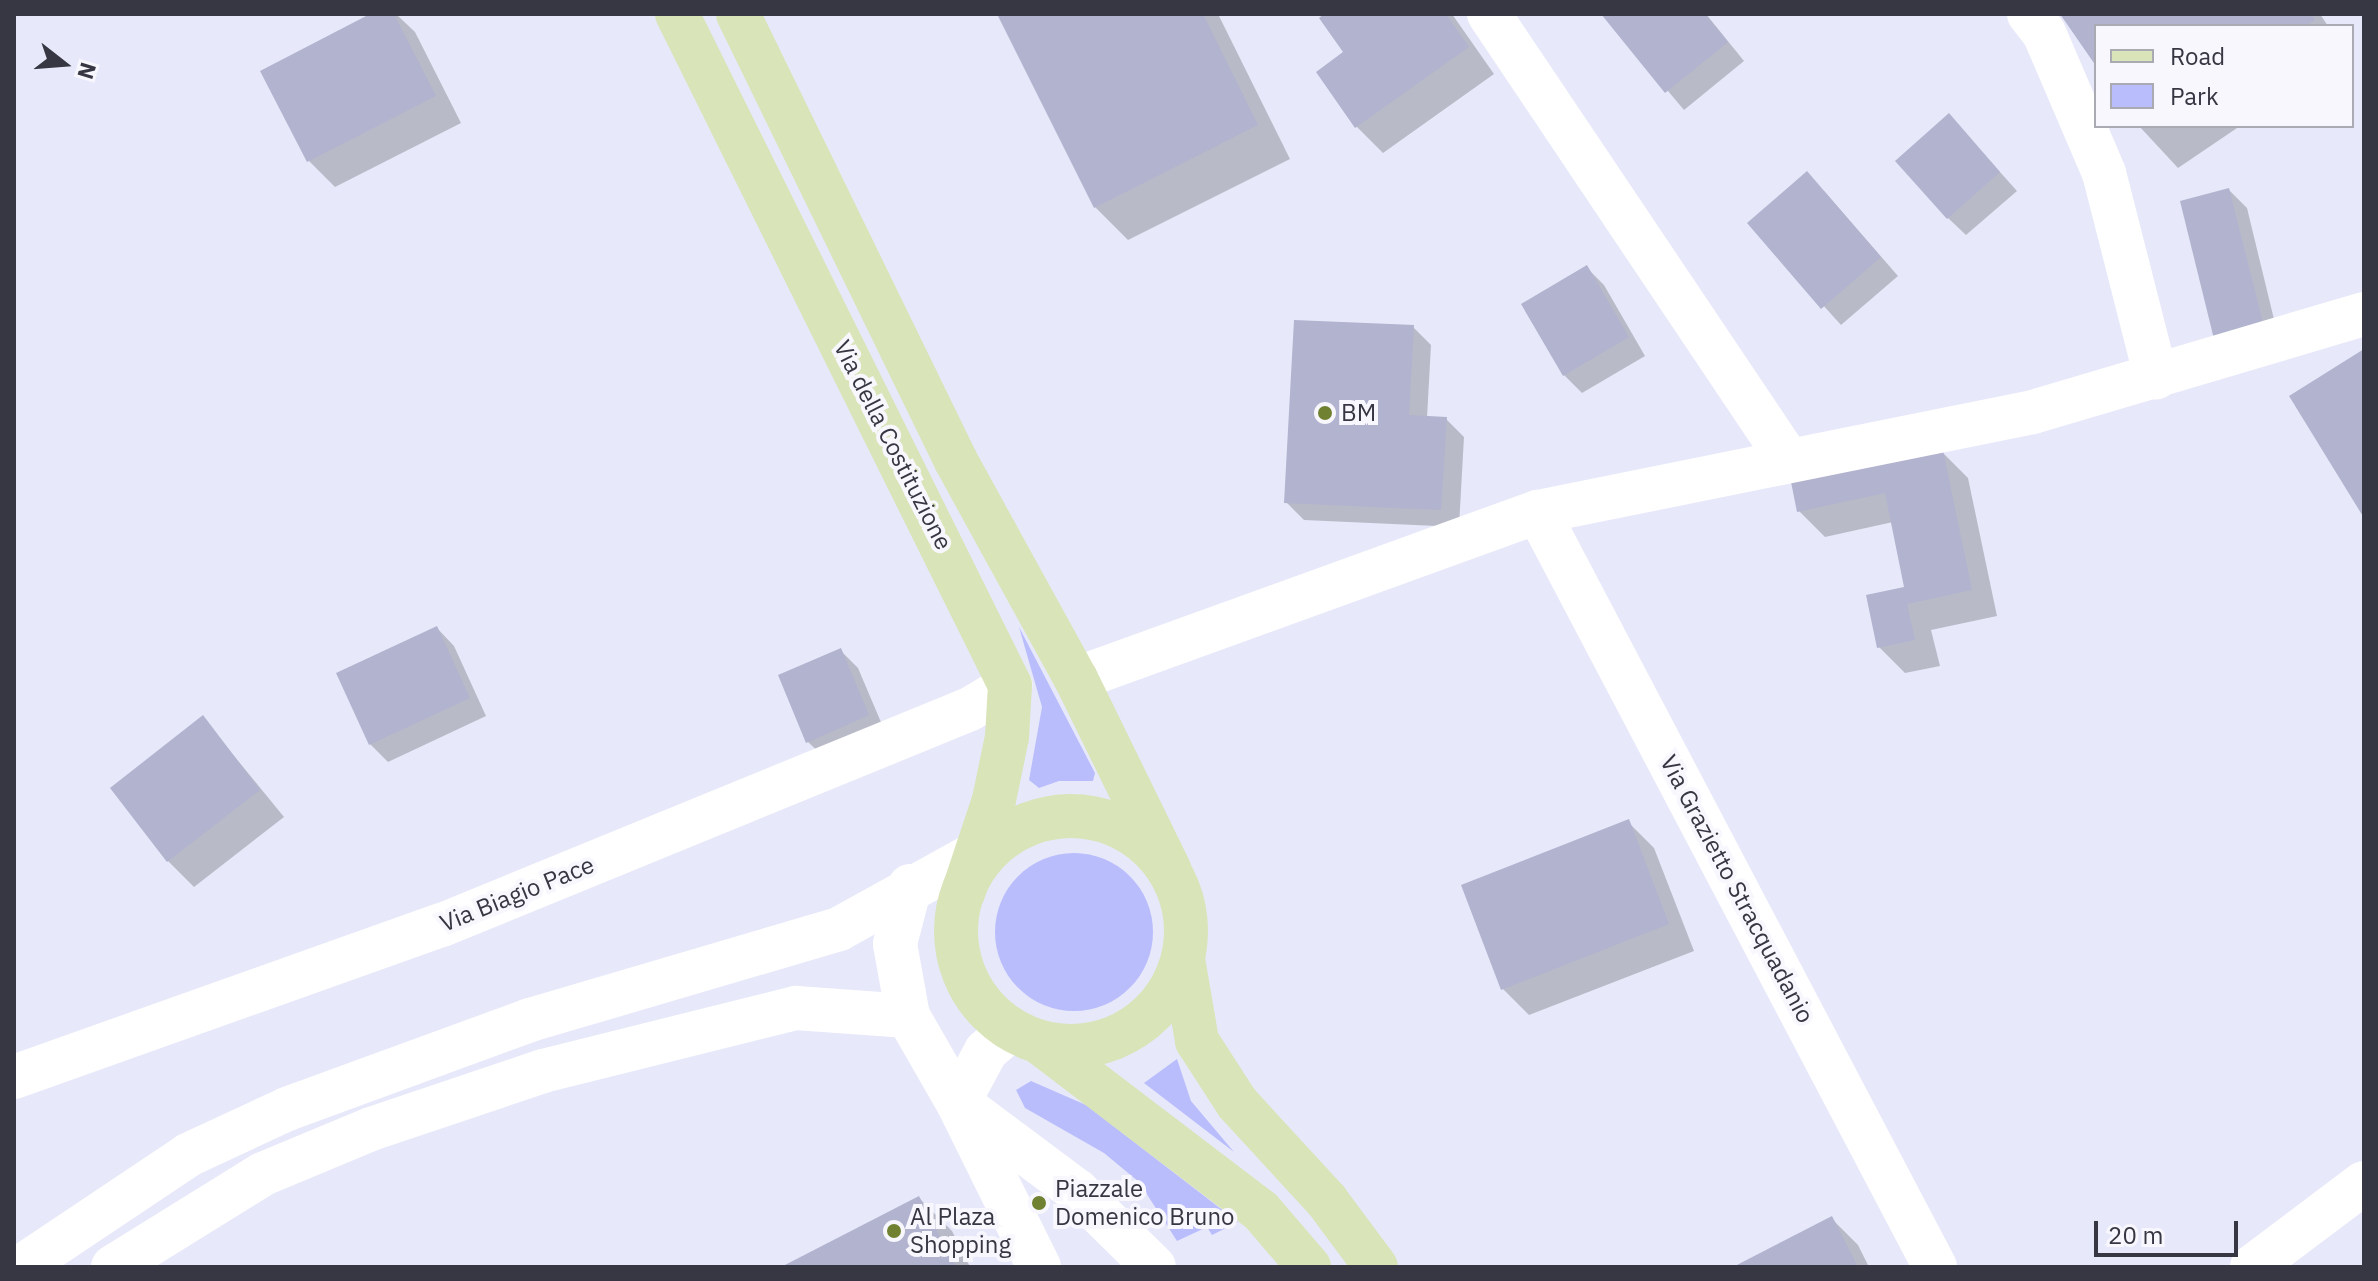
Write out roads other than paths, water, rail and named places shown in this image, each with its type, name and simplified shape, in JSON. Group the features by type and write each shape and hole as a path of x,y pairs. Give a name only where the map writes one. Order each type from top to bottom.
{"main road":[{"name":"Via della Costituzione","path":"677,14 1010,685 1007,737 989,845 963,893 957,924 964,969 987,1009 1012,1040"},
{"name":"Via della Costituzione","path":"738,14 956,461 1076,679 1169,869"},
{"path":"989,845 1028,824 1059,816 1091,817 1131,832 1169,869 1182,898 1187,928 1183,959 1197,1041 1237,1103 1327,1201 1376,1267"},
{"path":"1012,1040 1100,1043 1128,1031 1153,1012 1183,959"},
{"path":"1012,1040 1261,1211 1309,1267"}],"street":[{"path":"1489,14 1789,461"},
{"path":"2029,14 2044,33 2104,173 2156,377"},
{"path":"1076,679 1538,512 2033,412 2364,314"},
{"name":"Via Grazietto Stracquadanio","path":"1538,512 1935,1267"},
{"name":"Via Biagio Pace","path":"14,1077 442,925 970,709 1010,685"},
{"path":"21,1267 188,1155 287,1109 530,1020 839,929 910,886 989,845"},
{"path":"910,886 895,944 913,1027 958,1103 1039,1267"},
{"path":"113,1267 150,1240 263,1174 371,1129 543,1071 796,1008 1012,1040"},
{"path":"958,1103 1012,1040"},
{"path":"958,1103 1077,1191 1154,1267"},
{"path":"2252,1267 2364,1183"}],"place":[{"name":"BM","path":"1325,413"},
{"name":"Piazzale Domenico Bruno","path":"1039,1203"},
{"name":"Al Plaza Shopping","path":"894,1231"}]}
